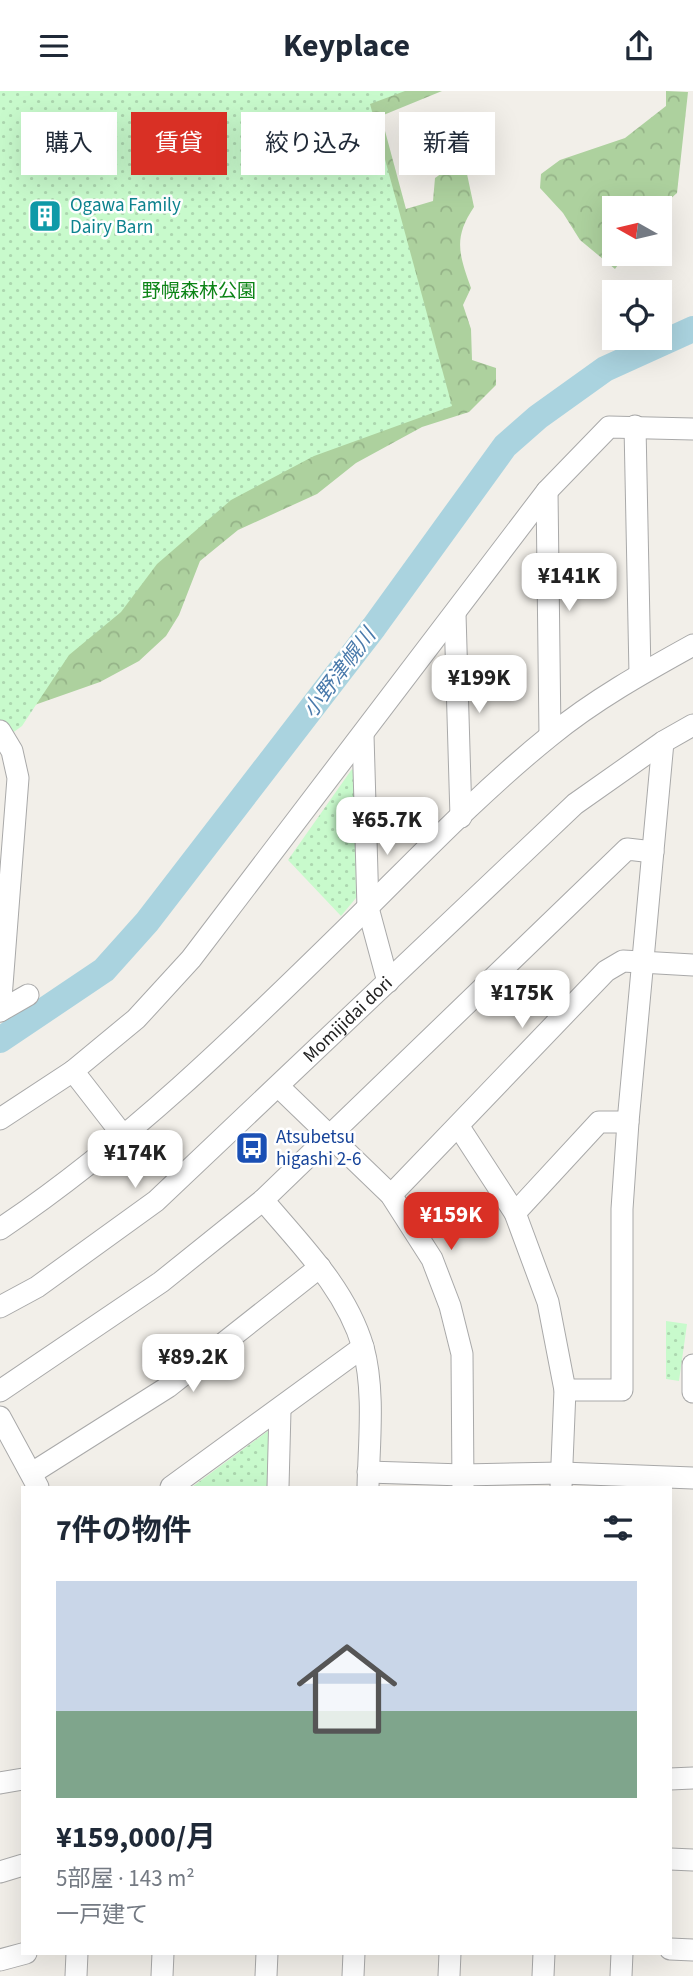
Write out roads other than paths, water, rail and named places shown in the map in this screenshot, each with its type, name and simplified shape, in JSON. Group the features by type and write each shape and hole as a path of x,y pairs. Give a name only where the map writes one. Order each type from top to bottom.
{"street":[{"path":"635,426 640,674"},
{"path":"0,1119 74,1071 136,1019 191,959 547,491 608,427 693,429"},
{"path":"547,491 550,735"},
{"path":"455,614 461,817"},
{"path":"0,1229 125,1138 243,1030 461,817 550,735 640,674 693,646"},
{"name":"Momijidai dori","path":"0,1307 37,1287 156,1201 575,804 663,742 693,725"},
{"path":"0,731 12,751 18,778 0,1011"},
{"path":"363,735 368,908 388,982"},
{"path":"565,1389 629,1390 622,1209 663,742"},
{"path":"0,1391 161,1282 263,1200 627,849 653,852"},
{"path":"391,1195 606,971 624,961 693,965"},
{"path":"0,1011 28,995"},
{"path":"74,1071 125,1138"},
{"path":"279,1087 391,1195 432,1259 450,1306 463,1354 463,1481"},
{"path":"515,1213 599,1122 628,1122"},
{"path":"458,1127 515,1213 548,1302 565,1389 561,1480"},
{"path":"263,1200 320,1267 343,1300 363,1347 368,1381 368,1480 648,1482 693,1478"},
{"path":"0,1417 35,1481 168,1387 320,1267"},
{"path":"173,1486 363,1347"},
{"path":"693,1365 693,1392"},
{"path":"278,1486 280,1410"},
{"path":"672,1779 693,1778"},
{"path":"0,1783 21,1779"},
{"path":"672,1859 693,1860"},
{"path":"0,1872 21,1866"},
{"path":"672,1949 693,1950"},
{"path":"0,1960 21,1954"},
{"path":"76,1976 77,1955"},
{"path":"162,1976 163,1955"},
{"path":"266,1976 267,1955"},
{"path":"353,1976 354,1955"},
{"path":"449,1976 450,1955"},
{"path":"543,1976 544,1955"},
{"path":"621,1955 621,1976"}],"waterway":[{"name":"小野津幌川","path":"0,1040 104,970 147,922 374,627 505,446 538,417 605,369 693,329"}],"place":[{"name":"Ogawa Family Dairy Barn","path":"45,216"},
{"name":"Atsubetsu higashi 2-6","path":"252,1148"}],"park label":[{"name":"野幌森林公園","path":"199,291"}]}
